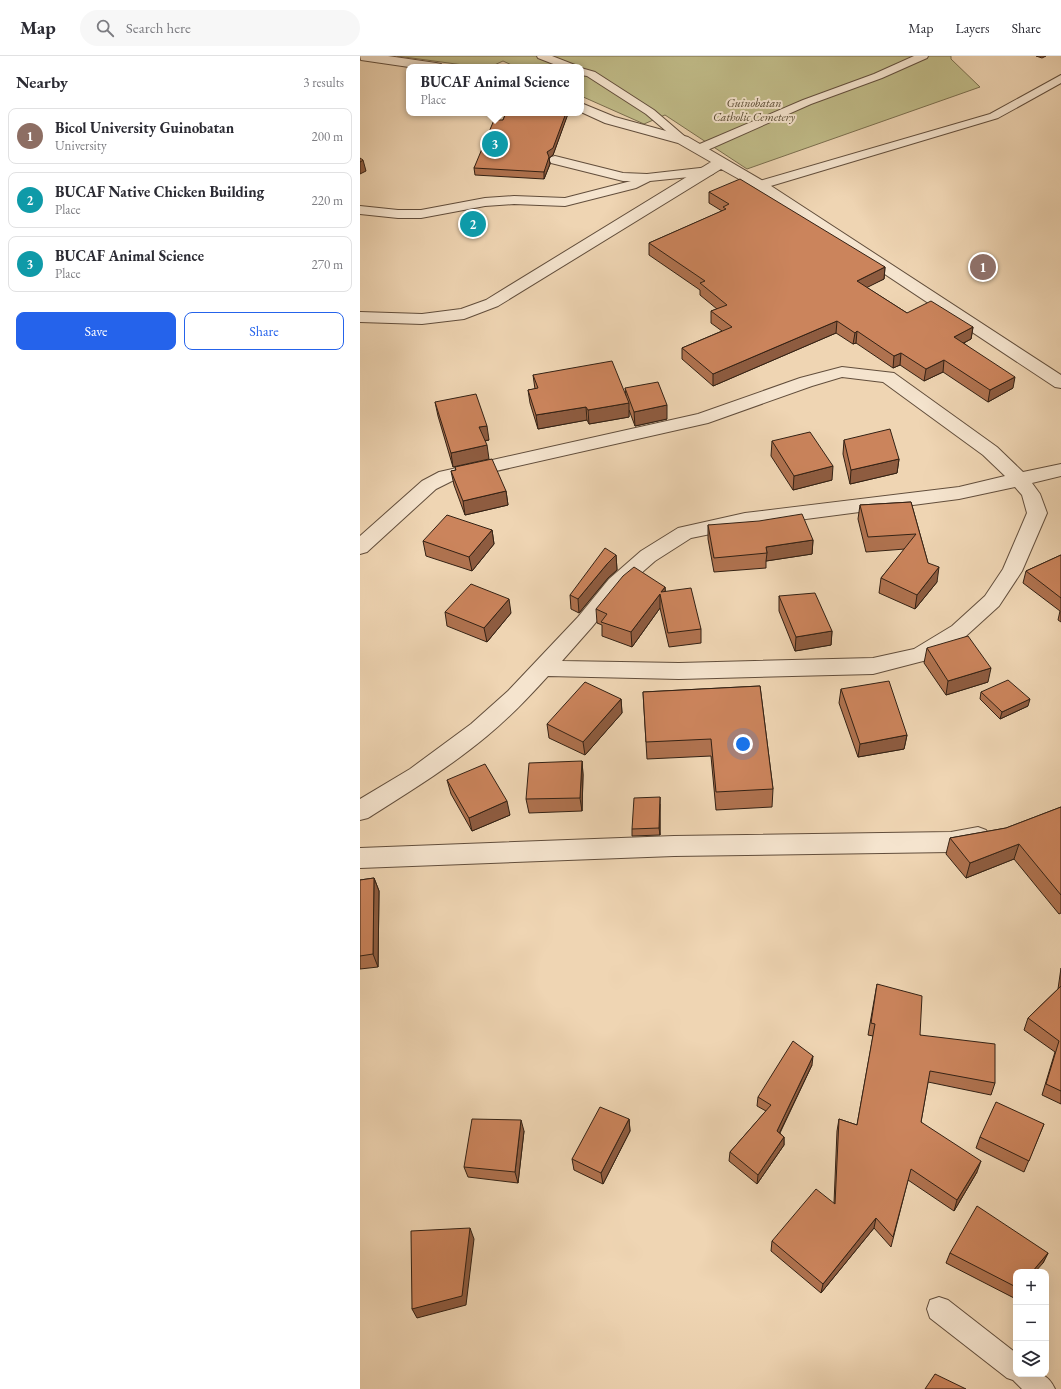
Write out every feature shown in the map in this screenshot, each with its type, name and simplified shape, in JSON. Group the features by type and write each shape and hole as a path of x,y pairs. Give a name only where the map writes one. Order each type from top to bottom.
{"street":[{"path":"360,56 415,64"},
{"path":"584,108 610,120 683,140 699,149 715,166 760,185 1061,383"},
{"path":"360,317 422,319 464,314 492,303 715,166"},
{"path":"360,547 429,485 446,476 702,419 806,382 842,372 888,377 990,451 1020,480 1031,494 1037,513 1012,571 992,601 959,631 920,655 873,666 679,671 543,668"},
{"path":"360,811 418,775 479,730 516,697 585,622 616,584 648,556 685,533 745,520 959,493 1061,470"},
{"path":"360,858 674,846 951,842 1001,832"}],"lane":[{"path":"542,56 564,64"},
{"path":"699,149 807,102 878,76 923,56"},
{"path":"584,72 591,74 650,112 683,140"},
{"path":"760,185 994,116 1061,78"},
{"path":"555,160 623,177 647,178 715,166"},
{"path":"360,210 398,214 421,214 485,202 514,200 565,202 632,185 647,178"},
{"path":"939,1309 1013,1366"},
{"path":"1027,1377 1042,1389"}],"green space":[{"name":"Guinobatan Catholic Cemetery","path":"397,56 951,56 951,59 980,87 747,169 665,115 644,124 584,97 584,64 510,64 503,61 496,64 456,64"}],"building":[{"path":"505,116 565,116 553,148 547,152 549,157 544,172 474,168 494,120 503,120"},
{"path":"740,179 885,267 857,281 907,313 931,301 973,327 954,337 1015,377 990,390 944,360 926,369 901,353 894,356 857,331 855,333 837,321 713,374 682,348 732,327 711,311 727,305 700,283 705,281 649,243 726,209 723,207 729,204 709,192"},
{"path":"612,361 629,403 588,410 586,407 536,415 528,390 538,388 533,375"},
{"path":"658,382 667,405 634,412 625,388"},
{"path":"476,394 487,426 479,427 487,445 451,453 435,402"},
{"path":"890,429 899,459 851,470 844,440"},
{"path":"810,432 833,466 794,476 772,441"},
{"path":"492,459 506,491 463,501 451,471 456,470 455,467"},
{"path":"911,502 928,563 939,567 917,595 881,578 916,534 868,537 860,505"},
{"path":"802,514 813,540 766,547 767,553 714,558 708,525 759,521"},
{"path":"447,515 492,530 469,557 423,541"},
{"path":"605,548 616,555 578,599 570,595"},
{"path":"1061,555 1061,598 1026,571"},
{"path":"634,567 665,587 661,592 691,588 701,629 668,633 660,594 631,632 601,622 607,614 596,609 623,576"},
{"path":"471,584 509,599 484,628 445,612"},
{"path":"815,593 832,631 796,637 779,596"},
{"path":"968,636 991,668 948,681 927,648"},
{"path":"1008,680 1030,699 1002,712 981,692"},
{"path":"889,681 907,735 860,744 841,689"},
{"path":"585,682 621,699 583,742 547,724"},
{"path":"760,686 773,789 716,792 711,739 646,742 643,692"},
{"path":"582,761 580,798 526,799 529,763"},
{"path":"485,764 507,801 469,818 447,780"},
{"path":"660,797 659,828 632,829 634,798"},
{"path":"1061,807 1061,895 1019,844 970,863 950,838 1006,828"},
{"path":"374,878 373,954 360,956 360,880"},
{"path":"877,984 922,996 920,1035 995,1044 995,1083 930,1071 921,1122 981,1161 957,1200 911,1169 893,1237 876,1218 823,1284 772,1241 816,1189 835,1204 839,1119 857,1125 875,1024 871,1023"},
{"path":"1061,986 1061,1091 1046,1084 1059,1041 1028,1018"},
{"path":"793,1041 813,1056 777,1131 784,1137 758,1175 730,1152 771,1105 758,1097"},
{"path":"996,1102 1044,1124 1029,1161 980,1137"},
{"path":"600,1107 629,1119 601,1173 572,1159"},
{"path":"472,1119 521,1120 515,1172 464,1167"},
{"path":"977,1206 1048,1253 1035,1269 1013,1269 1013,1285 950,1253"},
{"path":"470,1228 462,1296 412,1309 411,1231"},
{"path":"935,1374 966,1389 925,1389"}],"place":[{"name":"BUCAF Animal Science","path":"495,144"},
{"name":"BUCAF Native Chicken Building","path":"473,224"},
{"name":"Bicol University Guinobatan","path":"983,267"}]}
